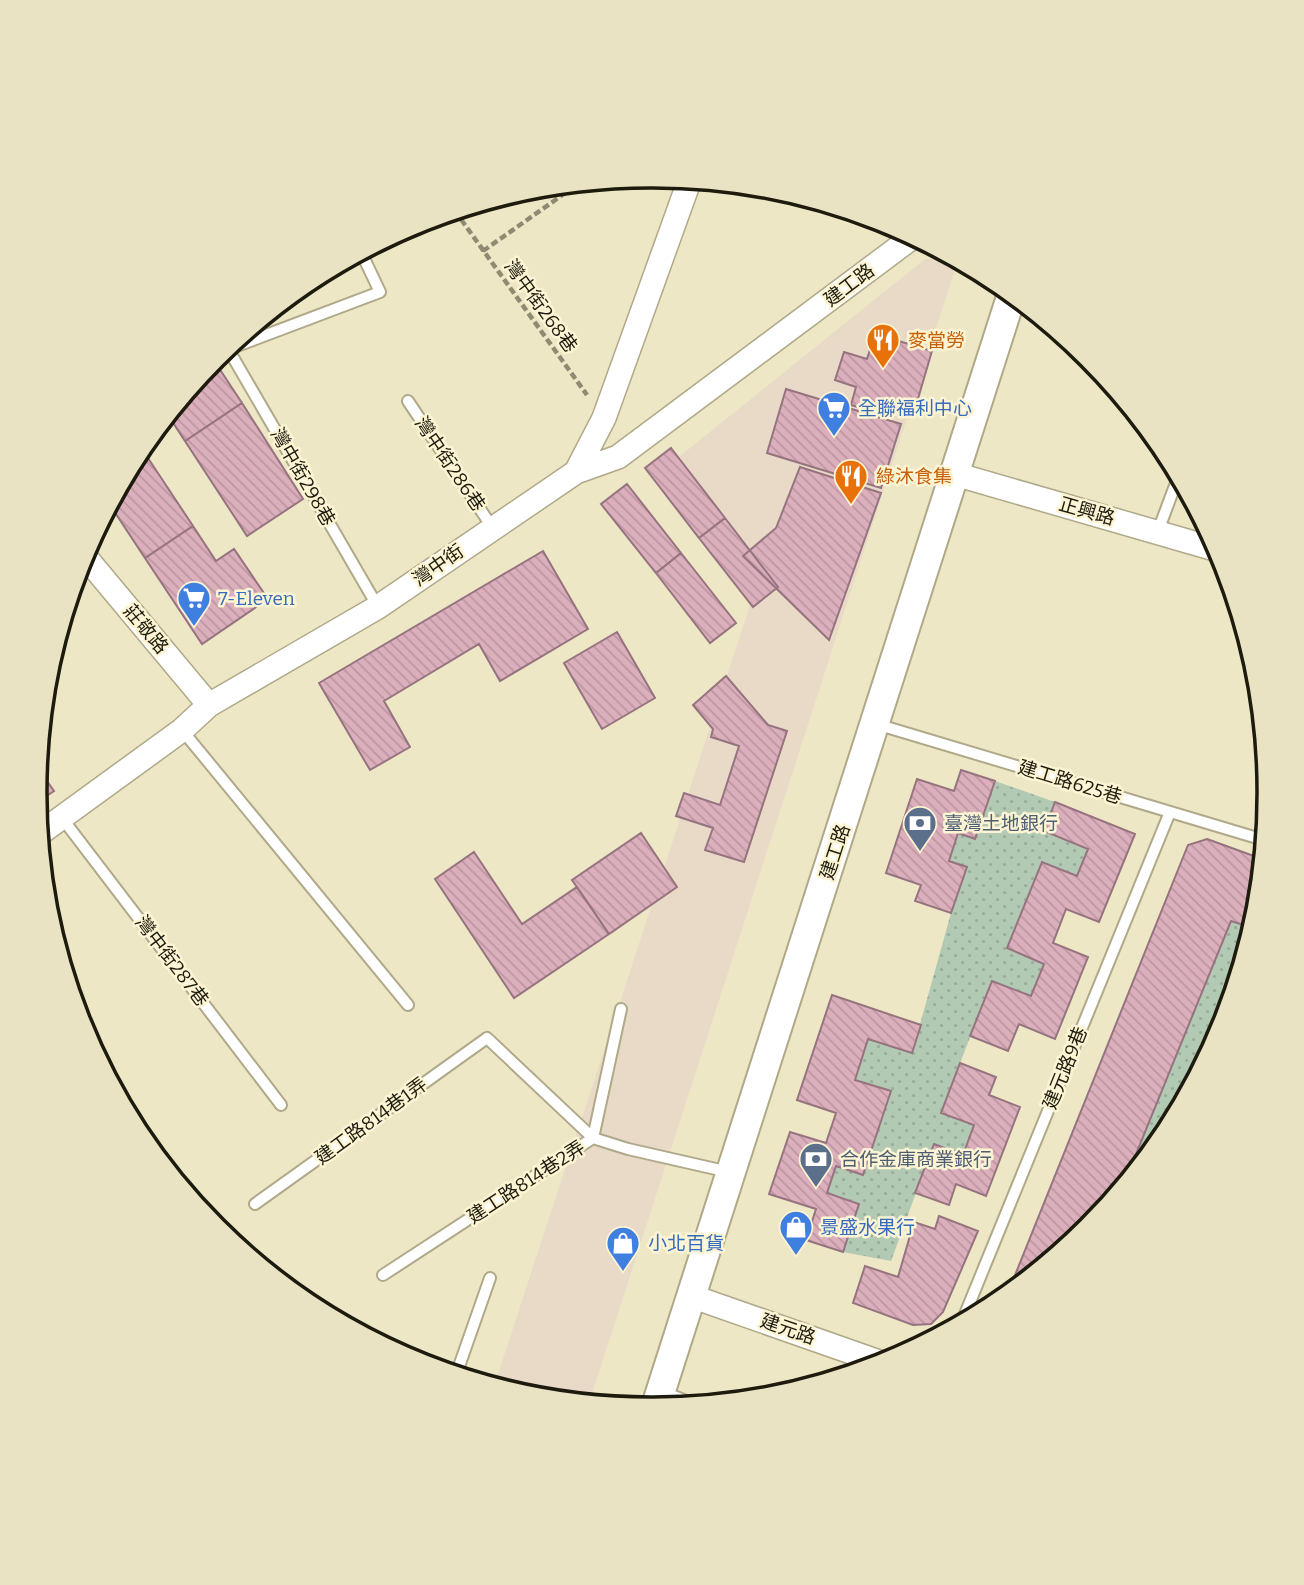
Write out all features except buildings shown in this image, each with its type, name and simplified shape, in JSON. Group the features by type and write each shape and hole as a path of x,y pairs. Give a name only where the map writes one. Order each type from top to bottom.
{"street":[{"name":"灣中街","path":"49,827 182,730 209,705 378,607 576,472 604,418 686,189"},
{"name":"建工路","path":"576,472 618,457 904,243"},
{"name":"建工路","path":"659,1397 1008,305"},
{"name":"正興路","path":"955,474 1204,545"},
{"name":"莊敬路","path":"92,564 209,705"},
{"name":"建元路","path":"691,1296 867,1357"}],"lane":[{"path":"252,339 380,292 366,260"},
{"name":"灣中街298巷","path":"233,357 378,607"},
{"name":"灣中街286巷","path":"408,401 492,527"},
{"path":"1158,531 1174,487"},
{"name":"建工路625巷","path":"876,724 1255,838"},
{"path":"182,730 408,1005"},
{"name":"建元路9巷","path":"968,1308 1170,812"},
{"name":"灣中街287巷","path":"62,818 281,1105"},
{"name":"建工路814巷2弄","path":"383,1275 593,1138 621,1009"},
{"name":"建工路814巷1弄","path":"255,1204 487,1038 593,1138"},
{"path":"593,1138 628,1149 732,1173"},
{"path":"459,1365 490,1278"}],"path":[{"path":"483,251 563,195"},
{"name":"灣中街268巷","path":"461,219 604,418"}],"shaded area":[{"path":"925,259 936,259 955,270 592,1394 497,1377 757,584 670,464"}],"green space":[{"path":"995,781 1055,802 1044,831 1088,849 1077,876 1042,862 1007,948 1044,964 1031,996 992,981 941,1112 974,1125 963,1155 934,1144 891,1261 843,1252 859,1204 827,1193 836,1166 863,1175 890,1091 855,1080 868,1039 912,1053 951,913 967,868 949,861 958,833"},
{"path":"1231,921 1242,924 1225,987 1211,1024 1176,1095 1135,1157"}],"place":[{"name":"麥當勞","path":"883,370"},
{"name":"全聯福利中心","path":"834,438"},
{"name":"綠沐食集","path":"851,506"},
{"name":"7-Eleven","path":"194,628"},
{"name":"臺灣土地銀行","path":"920,853"},
{"name":"合作金庫商業銀行","path":"816,1189"},
{"name":"景盛水果行","path":"796,1257"},
{"name":"小北百貨","path":"623,1273"}]}
